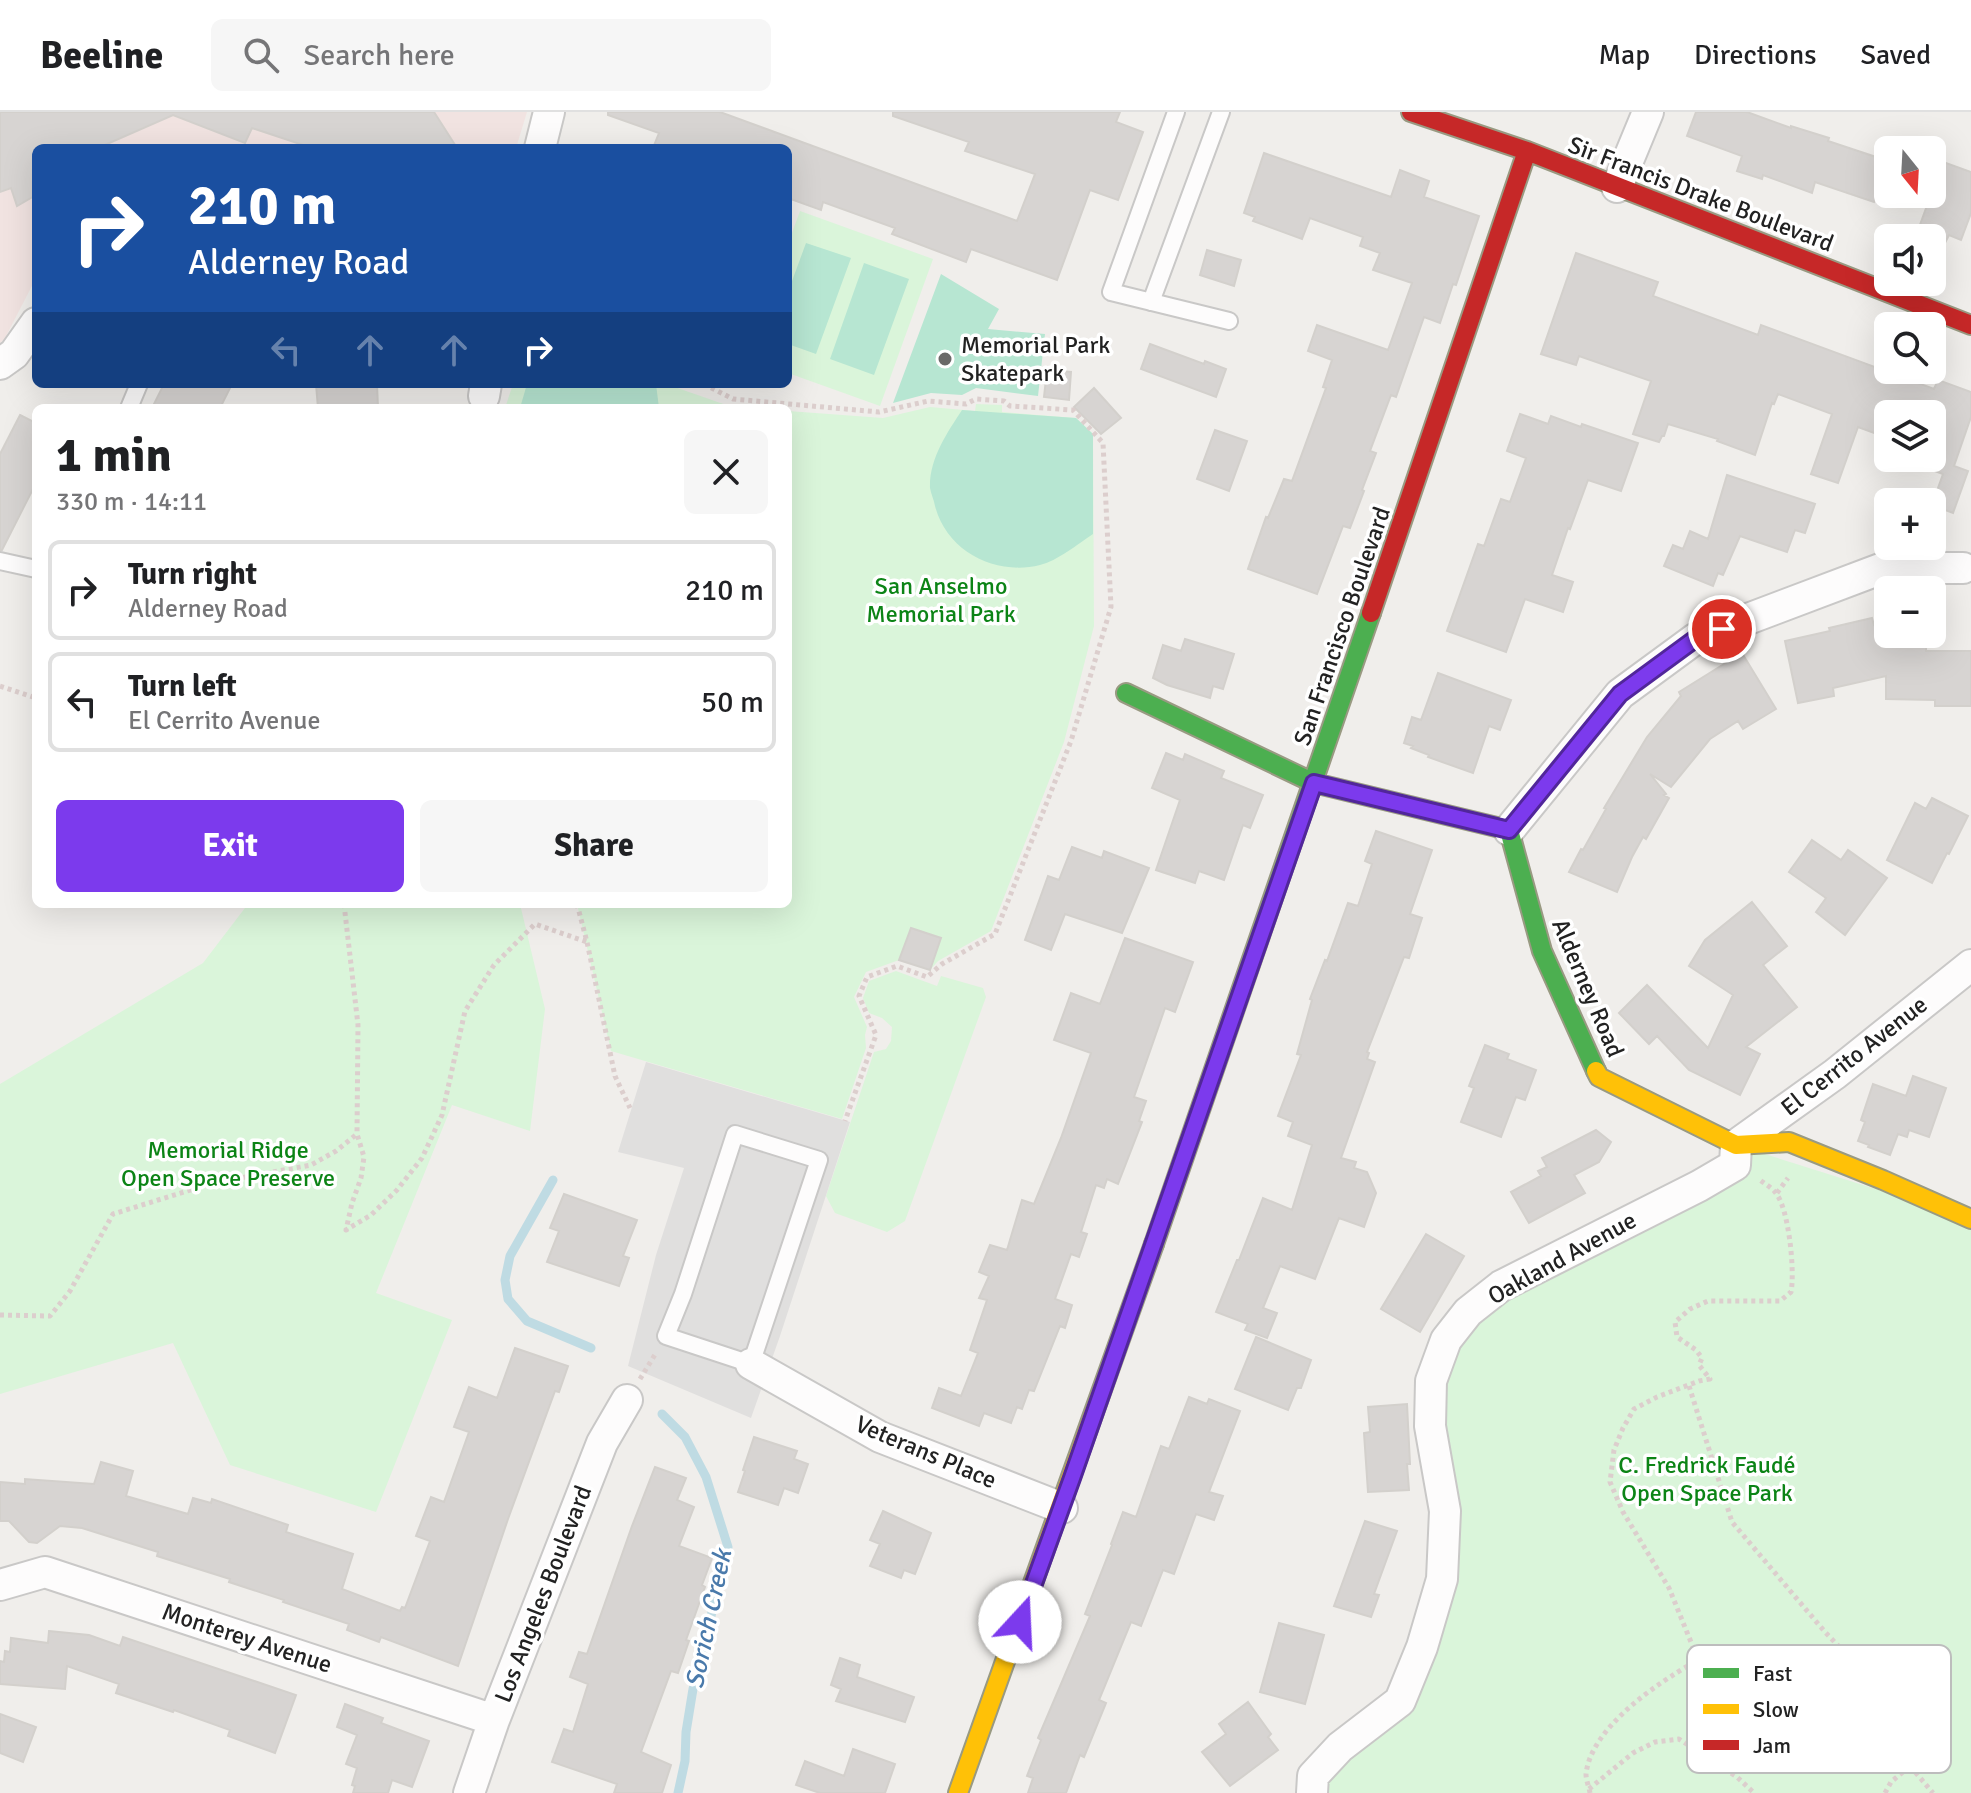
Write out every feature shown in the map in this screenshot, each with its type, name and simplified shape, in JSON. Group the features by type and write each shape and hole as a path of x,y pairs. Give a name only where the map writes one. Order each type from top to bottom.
{"street":[{"path":"541,144 549,112"},
{"name":"Sir Francis Drake Boulevard","path":"1411,112 1527,151 1971,325"},
{"path":"1617,187 1648,112"},
{"name":"San Francisco Boulevard","path":"958,1793 1062,1508 1314,783 1527,151"},
{"path":"0,364 14,354 32,329"},
{"path":"1126,693 1314,783 1509,830 1620,694 1695,639 1883,568 1968,561"},
{"name":"Alderney Road","path":"1509,830 1542,951 1599,1077 1736,1155 1789,1142 1971,1219"},
{"name":"El Cerrito Avenue","path":"1736,1155 1971,965"},
{"name":"Oakland Avenue","path":"1312,1793 1313,1776 1340,1747 1400,1701 1422,1647 1442,1579 1445,1511 1430,1426 1431,1381 1446,1340 1468,1312 1501,1286 1699,1186 1736,1155"},
{"name":"Veterans Place","path":"751,1364 880,1437 1062,1508"},
{"name":"Los Angeles Boulevard","path":"469,1793 494,1720 602,1443 627,1400"},
{"name":"Monterey Avenue","path":"0,1585 45,1572 494,1720"}],"lane":[{"path":"1176,112 1111,292 1229,321"},
{"path":"1151,302 1221,112"},
{"path":"0,561 32,568"},
{"path":"735,1134 819,1160 751,1364 666,1336 683,1294 735,1134"}],"path":[{"path":"712,388 733,399 789,404"},
{"path":"792,404 879,412 928,401 966,404 976,399 1004,401 1010,406 1073,410 1103,443 1111,607 1071,741 995,934 942,964 927,977 897,966 867,977 859,996 876,1035 845,1121"},
{"path":"0,686 32,697"},
{"path":"344,908 358,1025 357,1134 364,1157 346,1230 371,1215 397,1190 422,1158 442,1115 465,1011 494,965 535,924 587,942"},
{"path":"578,908 615,1076 630,1108"},
{"path":"0,1315 50,1316 70,1291 113,1214 213,1183 311,1165 357,1134"},
{"path":"1692,1645 1669,1588 1623,1512 1610,1482 1614,1450 1634,1409 1657,1397 1710,1379 1699,1365 1702,1358 1696,1350 1677,1337 1675,1322 1690,1309 1708,1301 1780,1301 1791,1292 1794,1277 1788,1230 1777,1193 1749,1172 1736,1155"},
{"path":"627,1400 666,1336"},
{"path":"1689,1386 1732,1522 1837,1645"},
{"path":"1687,1667 1649,1690 1617,1718 1593,1752 1586,1776 1590,1791 1633,1753 1655,1742 1679,1739 1687,1744"},
{"path":"1731,1773 1754,1793"},
{"path":"1885,1793 1891,1782 1902,1773"},
{"path":"1916,1773 1933,1793"}],"shaded area":[{"path":"0,112 527,112 517,144 32,144 32,286 0,343"},
{"path":"646,1062 850,1122 751,1418 628,1366 656,1255 684,1168 618,1152"}],"green space":[{"path":"800,211 933,259 880,406 792,374 792,233"},
{"path":"806,243 851,258 816,354 792,345 792,281"},
{"path":"864,263 909,279 874,375 830,359"},
{"name":"Memorial Park Skatepark","path":"941,274 999,309 988,329 1045,334 1038,396 976,388 962,395 931,393 893,403"},
{"path":"512,388 677,388 723,404 506,404"},
{"path":"526,388 656,388 658,404 521,404"},
{"name":"San Anselmo Memorial Park","path":"976,404 1002,405 1002,412 1076,418 1093,434 1094,626 1064,742 991,931 938,961 930,970 899,960 866,972 854,997 867,1027 866,1048 842,1119 611,1051 578,908 792,908 792,411 883,418 930,407 975,411"},
{"path":"962,410 1076,418 1093,434 1093,534 1053,560 1023,568 991,563 962,548 941,522 930,488 930,477 945,437"},
{"name":"Memorial Ridge Open Space Preserve","path":"245,908 521,908 545,1009 530,1131 452,1105 376,1293 452,1320 376,1512 230,1465 173,1343 0,1394 0,1084 203,963"},
{"path":"896,971 937,986 941,976 983,988 986,997 905,1221 887,1232 835,1213 826,1196 874,1052 886,1049 891,1041 892,1027 882,1018 869,1013 863,998 869,981"},
{"name":"C. Fredrick Faudé Open Space Park","path":"1736,1145 1971,1219 1971,1793 1312,1793 1400,1701 1442,1579 1430,1426 1468,1312 1735,1165"}],"building":[{"path":"0,112 434,112 454,144 300,144 252,128 245,143 173,115 107,144 32,144 32,197 17,206 11,188 0,192"},
{"path":"608,112 720,112 1017,221 1035,174 965,151 969,142 893,116 893,112 1120,112 1116,122 1143,132 1118,200 1090,190 1057,280 971,249 966,262 892,234 895,228 823,202 821,210 792,199 792,144 655,144 659,133 608,115"},
{"path":"1696,112 1747,112 1829,138 1828,141 1874,156 1874,202 1815,182 1812,193 1763,175 1762,179 1737,171 1742,156 1687,136"},
{"path":"1264,153 1391,197 1400,170 1429,181 1424,197 1479,216 1440,323 1424,317 1396,397 1391,395 1370,451 1376,453 1350,528 1343,526 1317,594 1248,569 1266,517 1284,479 1292,481 1326,388 1323,387 1332,360 1308,351 1317,325 1388,350 1412,283 1373,270 1380,253 1360,246 1363,237 1310,218 1302,239 1253,221 1255,217 1244,213"},
{"path":"1946,163 1971,172 1971,213 1961,240 1949,235 1946,241 1946,224 1920,224 1926,208 1946,208"},
{"path":"1207,250 1241,260 1234,286 1200,275"},
{"path":"1576,253 1658,282 1653,296 1758,335 1761,325 1874,367 1874,384 1920,384 1934,389 1936,384 1946,383 1971,392 1971,417 1954,466 1968,471 1953,513 1946,510 1946,488 1938,488 1943,474 1938,472 1946,472 1946,400 1874,400 1874,433 1858,427 1838,483 1811,474 1832,414 1778,394 1772,403 1755,455 1718,439 1668,424 1659,442 1633,434 1651,381 1579,356 1576,365 1541,354"},
{"path":"1150,344 1226,369 1216,397 1141,369"},
{"path":"1047,370 1071,372 1069,400 1044,397"},
{"path":"162,388 230,388 222,404 154,404"},
{"path":"316,388 377,388 378,404 318,404"},
{"path":"1094,388 1121,418 1101,434 1074,407"},
{"path":"1520,414 1548,424 1551,416 1638,443 1621,491 1588,480 1552,575 1573,582 1563,612 1525,599 1506,652 1447,631 1478,544 1484,546 1501,499 1510,502 1526,458 1507,451"},
{"path":"20,415 32,421 32,491 2,550 0,550 0,454"},
{"path":"1215,430 1247,441 1229,491 1197,479"},
{"path":"1727,475 1815,504 1805,533 1795,530 1787,552 1740,536 1723,575 1718,573 1713,586 1664,566 1673,545 1683,549 1690,531 1708,539"},
{"path":"1872,618 1874,648 1971,651 1971,706 1935,706 1935,700 1886,699 1886,676 1833,688 1834,696 1798,703 1785,641 1830,631 1829,628"},
{"path":"1185,639 1234,654 1223,689 1213,686 1210,698 1153,678 1163,645 1181,651"},
{"path":"1742,653 1776,709 1743,729 1738,721 1710,739 1671,787 1650,774 1669,798 1646,839 1643,837 1617,892 1569,872 1647,737 1681,696 1679,692"},
{"path":"1438,673 1511,700 1500,730 1489,726 1473,773 1428,757 1404,743 1412,717 1421,720"},
{"path":"1166,753 1183,760 1185,754 1224,771 1221,778 1263,795 1250,828 1243,825 1224,880 1199,871 1195,883 1156,870 1180,800 1152,788"},
{"path":"1932,798 1968,816 1932,883 1887,860 1915,803 1926,809"},
{"path":"1376,831 1432,850 1410,914 1422,918 1409,958 1404,957 1367,1052 1367,1059 1375,1062 1341,1158 1356,1162 1354,1168 1367,1172 1376,1193 1364,1227 1339,1218 1315,1279 1280,1266 1263,1308 1277,1313 1267,1338 1245,1330 1248,1324 1216,1312 1263,1198 1292,1210 1312,1145 1288,1136 1293,1122 1278,1116 1301,1055 1297,1054 1310,999 1348,903 1358,906 1372,864 1365,861"},
{"path":"1812,840 1841,860 1848,850 1887,878 1845,935 1816,912 1826,898 1789,872"},
{"path":"1072,847 1102,858 1104,851 1149,868 1122,933 1065,914 1051,950 1025,940 1048,876 1059,880"},
{"path":"1752,902 1787,946 1763,965 1797,1007 1746,1047 1760,1054 1740,1095 1689,1070 1657,1036 1649,1044 1619,1013 1647,985 1708,1048 1733,995 1689,966 1705,940"},
{"path":"911,928 941,938 930,970 899,960"},
{"path":"1125,938 1193,962 1175,1012 1165,1008 1134,1097 1146,1101 1139,1121 1142,1122 1118,1184 1107,1179 1104,1188 1096,1185 1081,1232 1087,1234 1079,1257 1071,1254 1055,1299 1072,1305 1065,1328 1060,1326 1034,1391 1029,1390 1022,1409 1017,1407 1011,1423 984,1413 979,1426 932,1408 939,1388 961,1396 978,1353 970,1350 987,1300 979,1298 989,1276 979,1272 990,1245 1007,1250 1022,1200 1034,1204 1091,1053 1054,1040 1071,993 1100,1004"},
{"path":"1485,1045 1509,1054 1507,1059 1536,1070 1525,1100 1516,1097 1501,1137 1461,1122 1474,1088 1469,1086"},
{"path":"1913,1076 1946,1088 1929,1137 1909,1130 1907,1137 1898,1134 1890,1155 1858,1141 1865,1122 1861,1120 1873,1084 1906,1096"},
{"path":"1596,1130 1611,1142 1599,1162 1574,1175 1585,1193 1529,1223 1511,1192 1541,1176 1538,1171 1547,1167 1542,1158"},
{"path":"564,1194 637,1220 623,1256 629,1258 619,1286 547,1262 559,1231 550,1228"},
{"path":"1426,1234 1464,1256 1420,1332 1381,1309"},
{"path":"1256,1337 1311,1360 1301,1388 1297,1388 1288,1410 1235,1389"},
{"path":"515,1348 568,1366 559,1392 555,1391 508,1519 458,1666 381,1637 379,1642 347,1630 349,1624 229,1582 230,1579 157,1556 158,1552 82,1528 60,1526 37,1543 29,1542 9,1521 0,1521 0,1482 25,1484 25,1479 94,1484 101,1462 133,1471 126,1496 188,1514 193,1498 211,1503 212,1499 288,1525 286,1532 353,1554 342,1589 400,1611 402,1607 405,1608 430,1541 416,1536 431,1497 444,1502 469,1432 454,1427 469,1387 497,1398"},
{"path":"1189,1397 1207,1404 1209,1399 1240,1411 1209,1492 1223,1496 1214,1520 1196,1514 1174,1574 1163,1570 1141,1626 1131,1622 1099,1700 1106,1703 1084,1757 1080,1755 1066,1793 1028,1793 1033,1778 1027,1776 1041,1740 1038,1738 1090,1616 1085,1614 1123,1512 1136,1517 1161,1446 1169,1449"},
{"path":"1407,1404 1409,1490 1368,1492 1364,1433 1370,1432 1368,1407"},
{"path":"754,1437 797,1451 794,1459 808,1464 798,1493 784,1488 778,1505 738,1492"},
{"path":"655,1467 686,1478 677,1500 694,1507 679,1546 712,1558 678,1673 671,1671 641,1752 671,1765 662,1793 614,1793 617,1784 552,1762 564,1729 573,1732 588,1684 570,1677 579,1652 587,1654"},
{"path":"883,1511 931,1533 915,1574 904,1570 901,1578 870,1566 880,1544 870,1540"},
{"path":"1365,1521 1397,1531 1374,1594 1379,1595 1371,1617 1334,1606"},
{"path":"1279,1623 1324,1635 1305,1704 1260,1692"},
{"path":"49,1631 89,1635 120,1646 123,1637 296,1695 275,1753 228,1736 230,1730 116,1693 119,1684 67,1666 65,1689 0,1684 0,1661 4,1662 5,1651 10,1652 11,1638 48,1643"},
{"path":"840,1658 860,1665 857,1677 914,1697 905,1722 836,1701 841,1689 831,1685"},
{"path":"1248,1702 1271,1734 1268,1737 1278,1750 1230,1786 1202,1752 1226,1734 1219,1724"},
{"path":"345,1704 383,1718 381,1723 429,1741 412,1787 392,1780 388,1793 353,1793 357,1768 346,1764 357,1735 337,1727"},
{"path":"0,1714 36,1727 23,1762 0,1753"},
{"path":"853,1749 895,1764 885,1793 820,1793 796,1785 805,1761 844,1776"}],"waterway":[{"name":"Sorich Creek","path":"553,1180 510,1256 505,1280 508,1299 527,1321 591,1348"},
{"name":"Sorich Creek","path":"662,1414 685,1437 706,1477 728,1547 693,1689 678,1793"}],"traffic: fast":[{"path":"1154,1244 1371,613"},
{"path":"1126,693 1314,783 1509,830 1542,951 1596,1071"}],"traffic: slow":[{"path":"1596,1071 1599,1077 1736,1145 1789,1142 1971,1219"},
{"path":"958,1793 1154,1244"}],"traffic: jam":[{"path":"1411,112 1527,151 1971,325"},
{"path":"1371,613 1527,151"}],"place":[{"name":"Memorial Park Skatepark","path":"945,359"}],"route":[{"path":"1020,1622 1314,783 1509,830 1620,694 1695,639 1722,629"}]}
